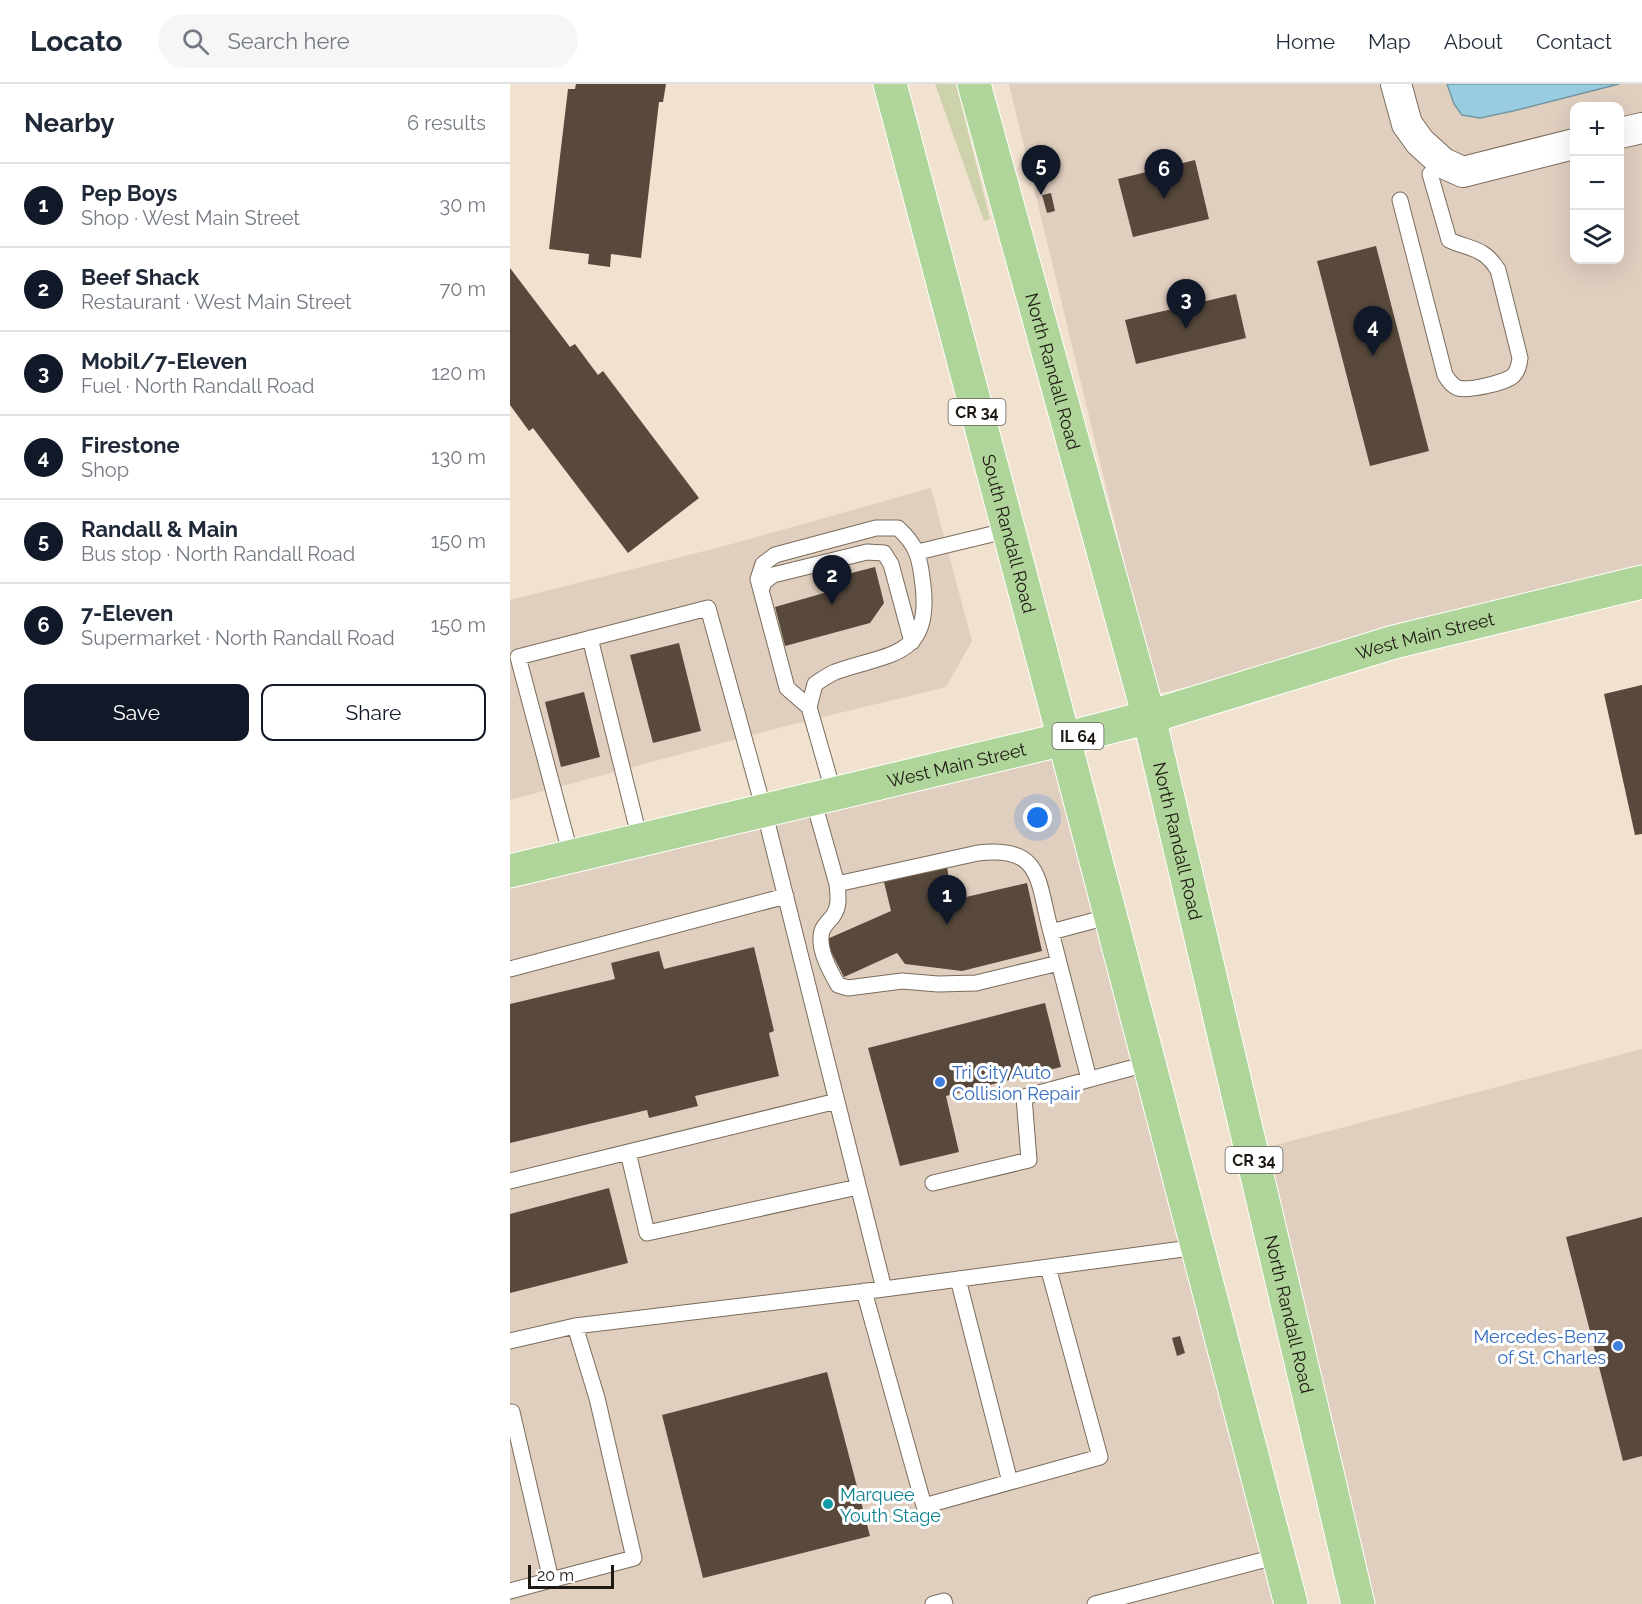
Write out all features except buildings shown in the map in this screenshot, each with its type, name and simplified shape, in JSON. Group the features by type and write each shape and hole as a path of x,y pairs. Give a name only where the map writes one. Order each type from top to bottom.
{"main road":[{"name":"South Randall Road","path":"890,84 1064,740"},
{"name":"North Randall Road","path":"974,84 1149,717 1358,1604"},
{"name":"West Main Street","path":"510,871 1064,740 1149,717 1394,642 1642,582"},
{"name":"CR 34","path":"1064,740 1291,1604"}],"street":[{"path":"1396,84 1407,124 1420,142 1443,163 1463,172 1570,145"},
{"path":"1624,132 1642,128"}],"lane":[{"path":"1400,200 1445,375 1451,384 1459,388 1470,389 1512,376 1518,368 1520,358 1498,270 1491,258 1484,253 1449,240 1430,174"},
{"path":"808,706 787,688 758,579 763,564 775,555 876,528 898,528 909,538 918,552 925,606 921,627 912,642 894,654 834,673 815,684 808,706 839,901 834,915 822,929 823,949 838,985 848,988 902,981 938,984 976,983 1059,963"},
{"path":"918,552 1008,530"},
{"path":"761,591 764,582 773,575 867,552 884,554 891,564 912,642"},
{"path":"571,856 518,657 708,608 764,810 884,1289"},
{"path":"590,638 640,840"},
{"path":"837,884 978,853 999,850 1023,857 1033,869 1089,1079"},
{"path":"510,969 786,896"},
{"path":"1051,932 1111,916"},
{"path":"933,1183 1029,1160 1024,1097 1150,1063"},
{"path":"510,1181 837,1101"},
{"path":"628,1152 647,1233 858,1187"},
{"path":"510,1341 574,1326 884,1289 1198,1247"},
{"path":"864,1291 924,1506 1100,1457 1048,1267"},
{"path":"958,1279 1010,1482"},
{"path":"510,1592 634,1558 597,1398 574,1326"},
{"path":"510,1412 512,1412 551,1580"},
{"path":"1095,1604 1279,1556"},
{"path":"933,1604 944,1601 945,1604"}],"shaded area":[{"path":"1009,84 1642,84 1642,582 1156,694"},
{"path":"931,488 972,641 946,687 774,729 510,800 510,600 728,545"},
{"path":"1056,753 1279,1604 510,1604 510,883"},
{"path":"1642,1049 1642,1604 1375,1604 1260,1149"}],"green space":[{"path":"935,84 956,84 990,219 984,221"}],"water":[{"path":"1447,84 1619,84 1480,118 1462,115 1454,104"}],"place":[{"name":"Randall & Main","path":"1041,195"},
{"name":"7-Eleven","path":"1164,199"},
{"name":"Mobil/7-Eleven","path":"1186,329"},
{"name":"Firestone","path":"1373,356"},
{"name":"Beef Shack","path":"832,605"},
{"name":"Pep Boys","path":"947,925"},
{"name":"Tri City Auto Collision Repair","path":"940,1082"},
{"name":"Mercedes-Benz of St. Charles","path":"1618,1346"},
{"name":"Marquee Youth Stage","path":"828,1504"}]}
